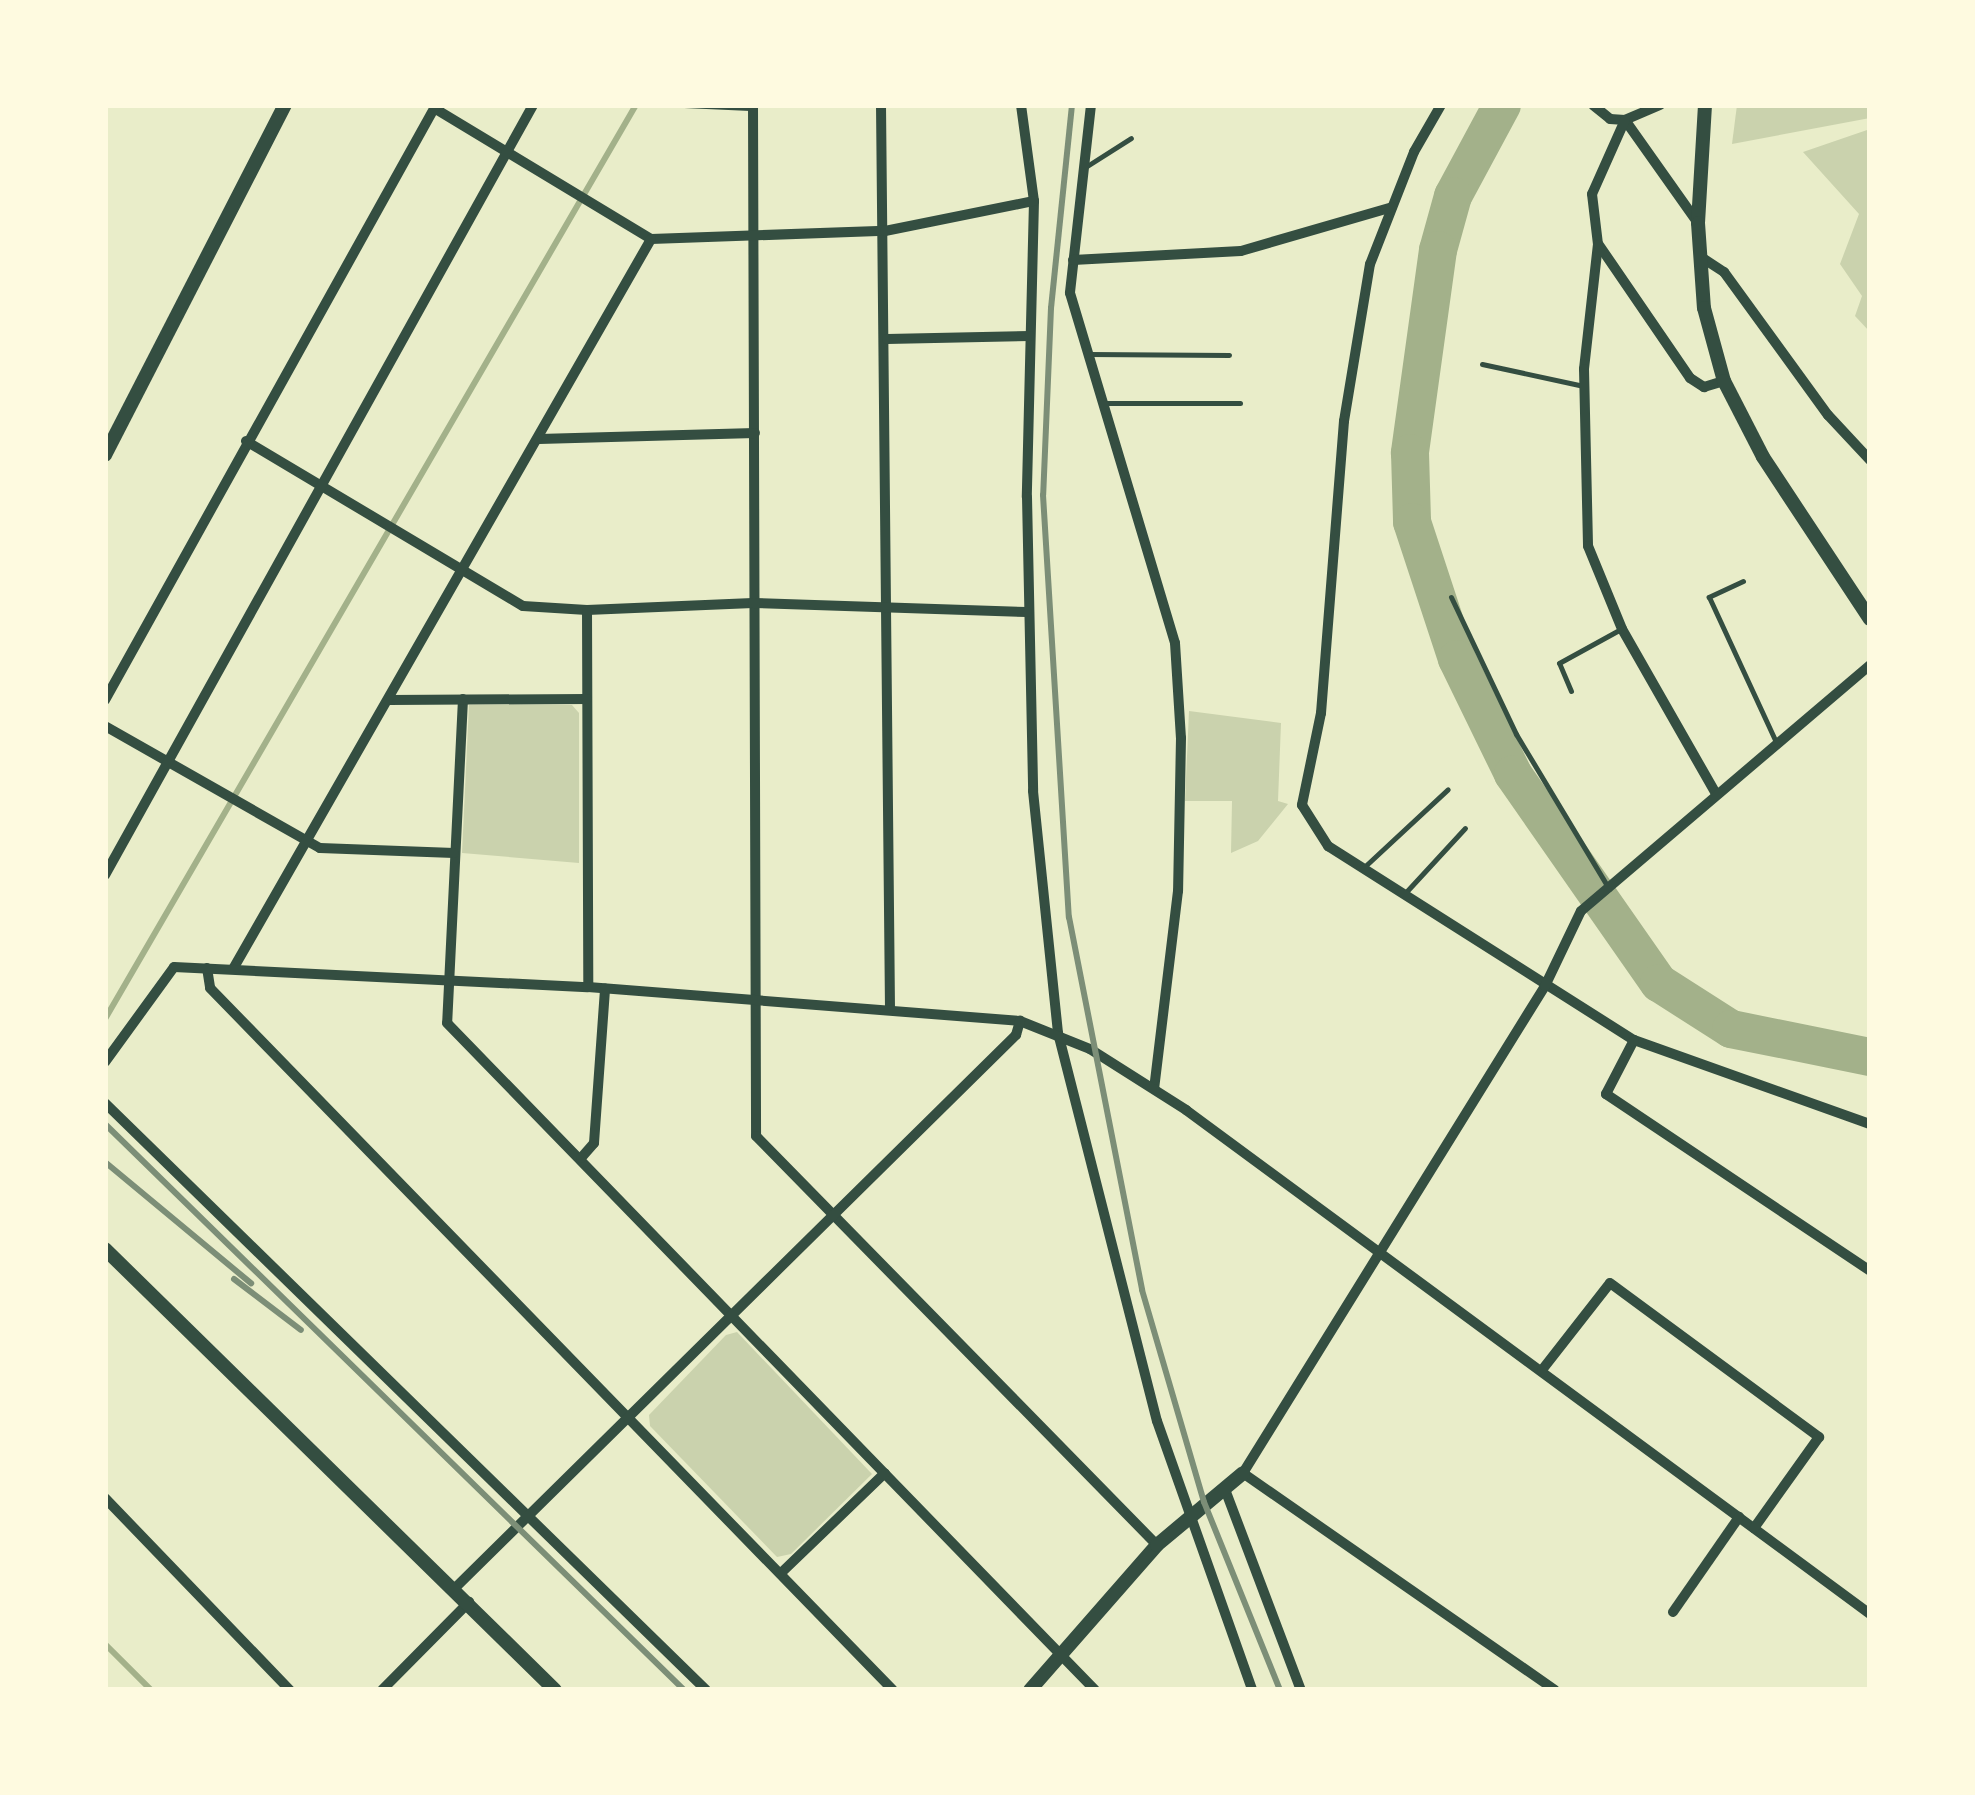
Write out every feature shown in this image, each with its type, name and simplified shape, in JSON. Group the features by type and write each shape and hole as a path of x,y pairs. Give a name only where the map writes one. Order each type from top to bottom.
{"street":[{"path":"105,455 286,105"},
{"path":"105,875 532,105"},
{"path":"882,105 890,1008"},
{"path":"1021,105 1034,201 1027,612 1033,791 1058,1033 1119,1289 1186,1516 1252,1690"},
{"path":"1091,105 1080,170 1070,293 1175,643 1181,738 1178,891 1154,1090"},
{"path":"1442,105 1392,207 1370,264 1355,344 1320,714 1302,805 1328,846 1634,1040 1870,1124"},
{"path":"1593,105 1610,120 1625,120 1660,105"},
{"path":"1622,105 1625,120 1698,222"},
{"path":"1705,105 1698,222 1704,259 1704,308 1724,380 1763,457 1870,619"},
{"path":"105,700 435,107 651,239 885,230 1034,201"},
{"path":"753,107 750,238 755,433 752,603 756,1136 1157,1546"},
{"path":"1625,120 1592,194 1598,244 1584,386 1588,546 1622,628 1716,794"},
{"path":"1072,260 1241,251 1392,207"},
{"path":"233,970 651,239"},
{"path":"1598,244 1690,378 1704,387 1724,380"},
{"path":"1704,259 1724,272 1838,428 1870,460"},
{"path":"887,339 1030,336"},
{"path":"539,439 755,433"},
{"path":"246,441 462,565 524,606 587,610 752,603 1027,612"},
{"path":"587,610 588,987"},
{"path":"1030,1690 1186,1516 1226,1492 1243,1473 1545,986 1588,904 1607,892 1870,665"},
{"path":"464,699 448,1024 1095,1690"},
{"path":"389,700 587,700"},
{"path":"105,726 320,848 454,853"},
{"path":"105,1062 174,967 605,988 1020,1020 1058,1033 1154,1090 1382,1250 1870,1614"},
{"path":"207,968 210,988 893,1690"},
{"path":"580,1158 594,1143 605,988"},
{"path":"454,1588 1016,1035 1020,1020"},
{"path":"1634,1040 1606,1094 1870,1272"},
{"path":"105,1104 706,1690"},
{"path":"105,1249 555,1690"},
{"path":"1542,1370 1610,1283 1819,1436 1754,1528"},
{"path":"782,1572 885,1473"},
{"path":"1243,1473 1554,1690"},
{"path":"1226,1492 1301,1690"},
{"path":"105,1498 290,1690"},
{"path":"1672,1612 1739,1517"},
{"path":"382,1690 469,1602"}],"lane":[{"path":"684,105 753,107"},
{"path":"1080,170 1131,138"},
{"path":"1086,354 1229,355"},
{"path":"1482,364 1584,386"},
{"path":"1101,402 1240,403"},
{"path":"1742,581 1709,597 1777,743"},
{"path":"1451,597 1516,734 1607,892"},
{"path":"1571,690 1559,663 1622,628"},
{"path":"1362,869 1448,789"},
{"path":"1406,893 1465,828"}],"green space":[{"path":"1737,105 1870,105 1870,118 1732,144"},
{"path":"1870,129 1870,332 1855,316 1862,296 1840,264 1859,214 1803,152"},
{"path":"469,705 572,705 579,713 579,863 462,853"},
{"path":"1189,711 1281,723 1278,801 1288,804 1258,841 1231,853 1232,801 1185,801"},
{"path":"737,1332 872,1474 791,1554 777,1557 650,1426 649,1415 726,1335"}],"waterway":[{"path":"105,1019 636,105"},
{"path":"1502,105 1453,196 1438,250 1410,453 1412,522 1457,659 1513,774 1659,983 1731,1029 1870,1057"},
{"path":"105,1644 151,1690"}],"railway":[{"path":"1072,105 1051,308 1043,495 1069,917 1142,1290 1204,1502 1280,1690"},
{"path":"105,1124 684,1690"},
{"path":"105,1162 251,1283"},
{"path":"234,1279 301,1330"}]}
